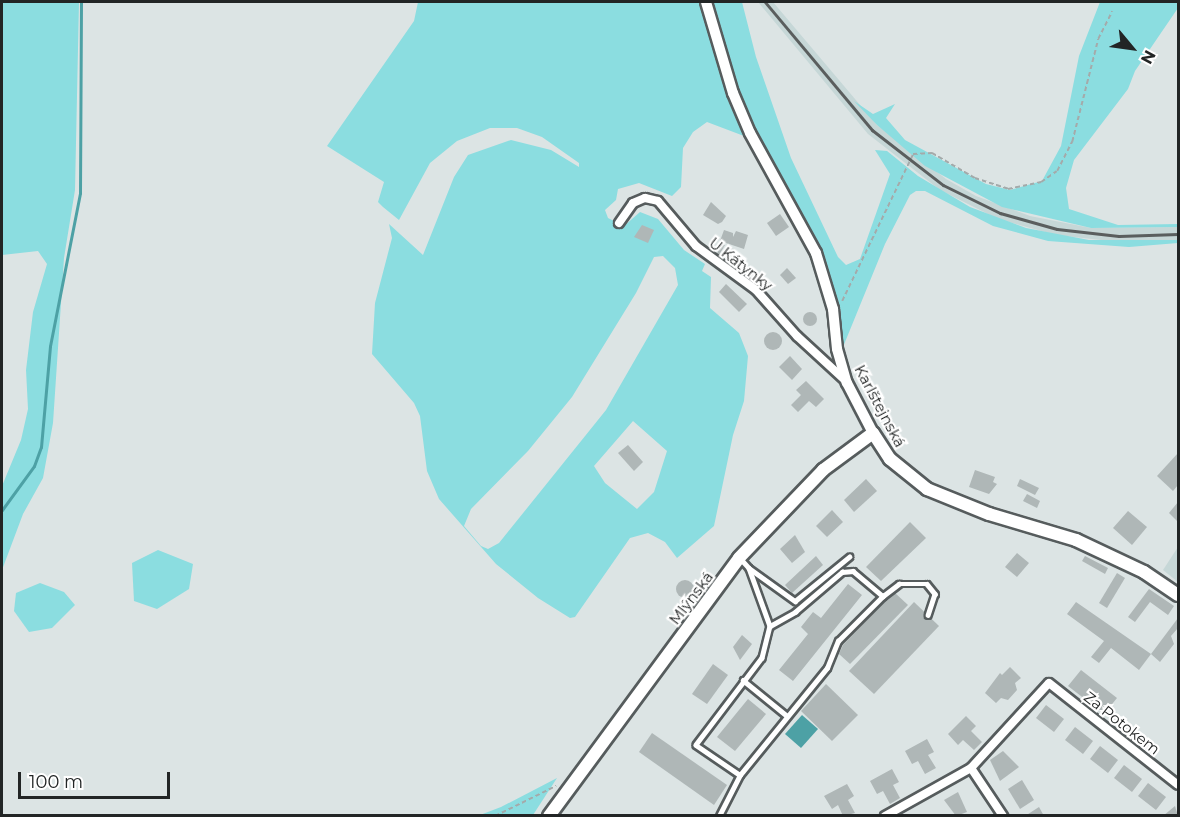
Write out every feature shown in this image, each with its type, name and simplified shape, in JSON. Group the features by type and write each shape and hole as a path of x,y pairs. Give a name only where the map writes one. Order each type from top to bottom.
{"main road":[{"name":"Mlýnská","path":"549,816 740,558 823,470 873,433"},
{"name":"Karlštejnská","path":"873,433 890,459 927,489 989,514 1076,540 1144,572 1179,596"}],"street":[{"name":"Karlštejnská","path":"706,2 733,93 770,174 816,253 834,319 837,349 847,382 873,433"},
{"name":"U Kátynky","path":"619,223 633,203 645,198 658,201 696,246 756,290 797,336 847,382"},
{"name":"Za Potokem","path":"971,768 1049,684 1179,785"},
{"path":"885,816 971,768 1003,816"}],"lane":[{"path":"740,558 749,568 795,601 849,557"},
{"path":"740,775 696,745 743,680 762,658 770,626 749,568"},
{"path":"770,626 795,612 842,572 854,571 883,596"},
{"path":"719,816 740,775 786,715 827,668 838,641 883,596 899,585 927,584 934,594 928,615"},
{"path":"743,680 786,715"}],"path":[{"path":"834,319 913,154 932,153 975,178 1008,189 1041,182 1057,171 1072,142 1098,39 1112,11"},
{"path":"495,816 558,785"}],"shaded area":[{"path":"2,2 79,2 75,190 64,258 53,423 43,478 23,514 2,570 2,486 21,440 28,409 26,370 33,312 47,264 38,251 2,255"},
{"path":"418,2 699,2 727,95 744,136 707,122 693,132 683,148 681,187 672,196 639,183 618,189 616,200 605,210 608,218 624,226 640,212 658,219 684,250 705,264 702,271 711,277 710,308 739,333 748,356 744,401 733,435 714,526 677,558 665,542 648,533 630,538 575,617 570,618 538,598 496,564 439,499 427,471 420,416 414,403 372,354 375,303 392,238 389,224 423,255 454,177 468,155 511,140 551,150 579,167 579,163 542,137 517,128 490,128 457,141 430,163 399,220 383,207 378,202 384,182 327,146 414,21","holes":["663,256 675,268 678,285 606,410 499,543 488,549 481,546 464,526 471,509 528,451 572,397 636,293 654,257","633,421 667,451 654,492 637,509 605,483 594,466"]},
{"path":"713,2 742,2 756,57 791,158 838,257 846,265 860,259 890,174 875,150 887,151 918,176 970,207 1026,228 1089,240 1178,240 1178,243 1129,247 1048,241 993,226 925,191 916,191 910,195 885,244 843,347 840,308 822,250 756,130 739,90"},
{"path":"758,2 773,2 877,125 946,179 976,196 1030,216 1091,228 1178,227 1178,240 1119,242 1056,235 998,219 940,190 868,134"},
{"path":"1100,2 1178,2 1178,8 1135,71 1128,89 1074,160 1066,188 1069,209 1118,225 1178,224 1178,227 1091,228 1002,207 925,166 877,125 854,101 873,114 895,104 886,118 905,140 986,184 1010,190 1042,181 1061,146 1079,56"},
{"path":"1178,547 1178,582 1163,570"},
{"path":"158,550 193,564 189,589 157,609 134,601 132,563"},
{"path":"40,583 64,592 75,605 52,628 29,632 14,611 16,593"},
{"path":"802,715 818,729 801,748 785,734"},
{"path":"557,778 533,815 480,815 501,807"}],"building":[{"path":"711,202 726,216 718,224 703,215"},
{"path":"780,214 789,227 776,236 767,223"},
{"path":"642,225 654,230 648,243 634,237"},
{"path":"724,230 733,233 733,237 736,231 748,235 744,249 720,241"},
{"path":"720,244 725,245 719,255 717,254"},
{"path":"787,268 796,278 788,284 780,275"},
{"path":"726,284 747,304 739,312 719,292"},
{"path":"807,312 813,312 817,319 813,326 807,326 803,322 803,316"},
{"path":"769,332 777,332 782,337 780,348 769,350 764,345 764,337"},
{"path":"790,356 802,369 792,380 779,367"},
{"path":"806,381 824,399 816,407 809,401 798,412 791,405 801,395 796,390"},
{"path":"628,445 643,462 634,471 618,453"},
{"path":"1178,453 1178,485 1173,491 1157,476"},
{"path":"975,470 995,477 993,482 997,484 989,494 969,487"},
{"path":"866,479 877,491 854,512 844,500"},
{"path":"1020,479 1039,488 1035,495 1017,486"},
{"path":"1027,494 1040,501 1037,508 1023,501"},
{"path":"1178,502 1178,522 1169,513"},
{"path":"832,510 843,522 827,537 816,526"},
{"path":"1128,511 1147,527 1132,545 1113,528"},
{"path":"910,522 926,538 881,581 866,567"},
{"path":"795,535 805,552 792,563 780,549"},
{"path":"1017,553 1029,563 1017,577 1005,567"},
{"path":"816,556 823,565 792,593 785,585"},
{"path":"1085,556 1108,568 1105,574 1082,561"},
{"path":"1117,573 1125,578 1107,608 1099,603"},
{"path":"685,580 691,583 694,589 691,595 685,598 679,595 676,589 679,583"},
{"path":"848,584 862,595 793,681 779,670 808,634 801,627 813,612 821,618"},
{"path":"1149,589 1174,606 1168,615 1150,602 1135,622 1128,617"},
{"path":"894,592 908,605 850,664 839,654 843,645"},
{"path":"914,602 939,626 874,694 849,671"},
{"path":"1076,602 1151,654 1139,670 1111,648 1099,663 1091,657 1104,641 1067,614"},
{"path":"1178,618 1178,628 1171,636 1174,644 1160,662 1151,654"},
{"path":"742,635 752,644 740,660 733,647"},
{"path":"713,664 728,675 707,704 692,694"},
{"path":"1010,667 1021,678 1015,683 1017,690 1008,700 1001,698 996,703 985,693 1000,673 1002,675"},
{"path":"1081,670 1117,698 1104,714 1068,686"},
{"path":"826,684 858,715 832,741 801,711"},
{"path":"748,699 766,714 735,751 717,737"},
{"path":"1046,705 1064,719 1054,732 1036,718"},
{"path":"966,716 976,726 971,731 982,742 974,750 963,740 958,745 948,734"},
{"path":"1075,727 1093,741 1083,754 1065,740"},
{"path":"652,733 727,785 714,805 639,752"},
{"path":"927,739 934,752 928,755 936,768 925,774 918,761 912,764 905,751"},
{"path":"1100,746 1118,760 1108,773 1090,759"},
{"path":"1003,751 1019,767 1000,781 990,760"},
{"path":"1124,765 1142,779 1132,792 1114,778"},
{"path":"892,769 899,782 893,785 900,798 890,804 883,791 877,794 870,781"},
{"path":"1022,780 1034,800 1020,809 1008,789"},
{"path":"1148,783 1166,797 1156,810 1138,796"},
{"path":"847,784 854,796 848,800 855,813 843,816 838,805 832,809 824,796"},
{"path":"958,792 967,812 956,816 944,800"},
{"path":"1175,806 1178,816 1163,816"},
{"path":"1039,807 1044,816 1025,816"}],"waterway":[{"path":"2,510 34,466 41,447 50,346 80,193 81,2"}],"railway":[{"path":"765,2 872,130 943,185 1000,213 1057,229 1119,236 1178,234"}]}
